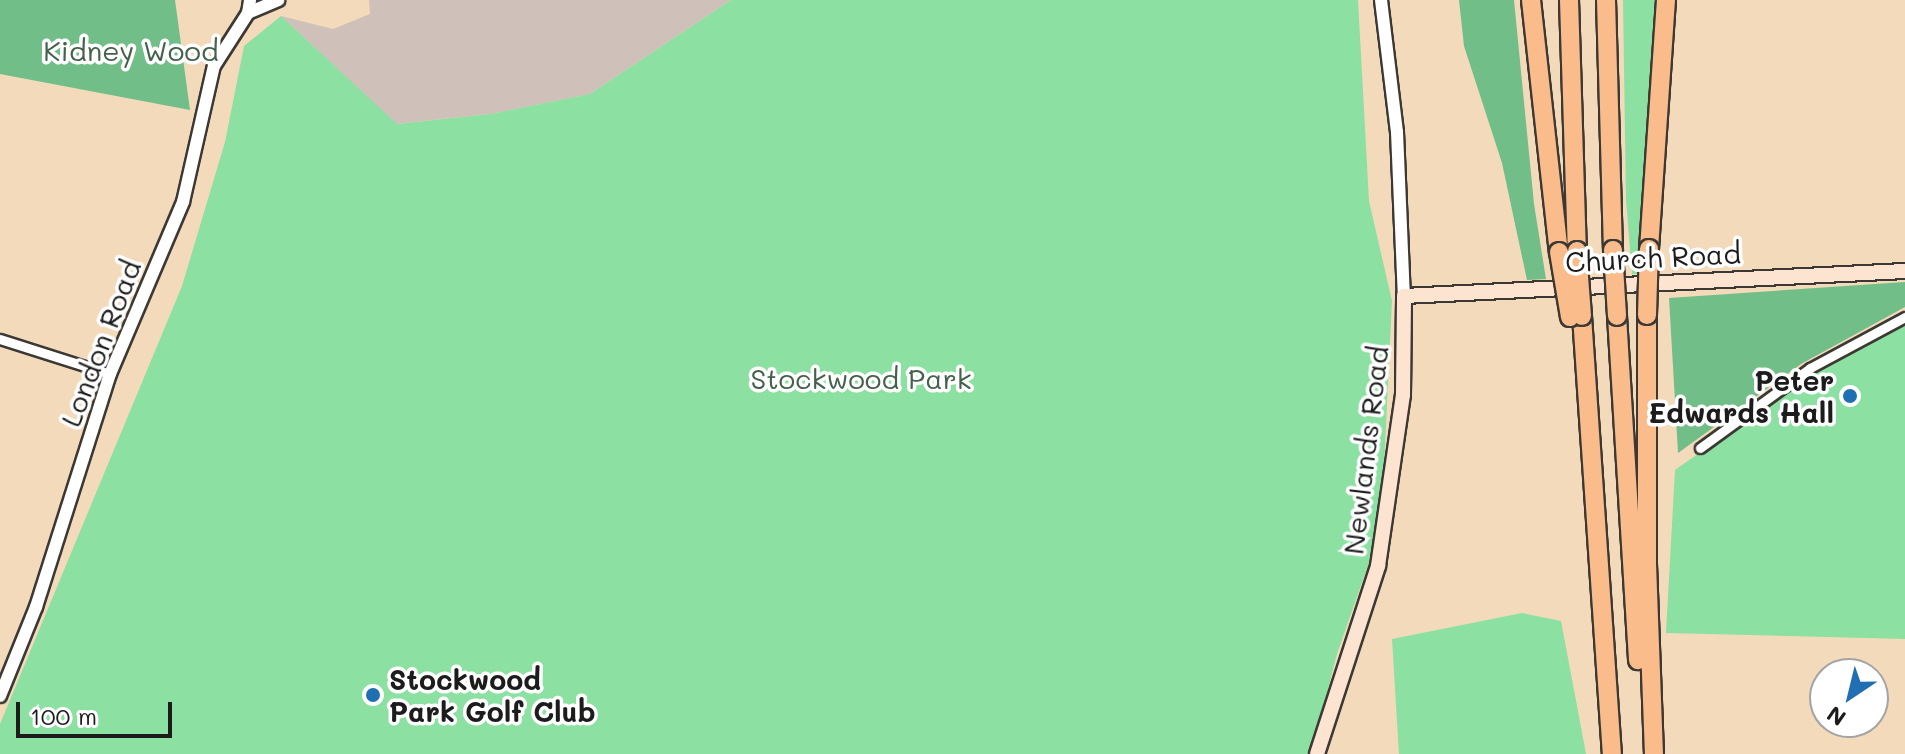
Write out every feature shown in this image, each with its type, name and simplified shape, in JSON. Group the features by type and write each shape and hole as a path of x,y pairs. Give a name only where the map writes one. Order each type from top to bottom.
{"highway":[{"path":"1531,0 1576,317 1612,754"},
{"path":"1568,251 1569,0"},
{"path":"1606,0 1613,250 1644,754"},
{"path":"1654,754 1647,564 1647,315 1666,0"}],"main road":[{"name":"Church Road","path":"1404,296 1905,271"},
{"name":"Newlands Road","path":"1317,754 1378,566 1403,395 1404,296"}],"street":[{"name":"London Road","path":"0,696 110,374 183,202 214,66 249,6 278,0"},
{"name":"Newlands Road","path":"1381,0 1397,132 1404,296"},
{"path":"1700,448 1810,368 1905,317"},
{"path":"0,339 110,374"}],"shaded area":[{"path":"369,0 731,0 590,94 490,114 396,124 281,16 333,29 370,14"}],"green space":[{"name":"Kidney Wood","path":"0,0 175,0 190,110 0,74"},
{"name":"Stockwood Park","path":"731,0 1358,0 1369,201 1392,301 1381,528 1337,654 1311,754 0,754 0,724 182,286 225,142 244,46 281,16 397,124 490,114 590,94"},
{"path":"1459,0 1514,0 1534,204 1546,279 1527,280 1502,163 1464,46"},
{"path":"1623,0 1655,0 1638,274 1632,274 1626,200"},
{"path":"1905,282 1905,307 1801,364 1678,453 1669,298"},
{"path":"1905,324 1905,639 1666,633 1675,470 1815,372"},
{"path":"1522,613 1561,621 1586,754 1399,754 1392,639"}],"place":[{"name":"Peter Edwards Hall","path":"1850,396"},
{"name":"Stockwood Park Golf Club","path":"373,695"}]}
